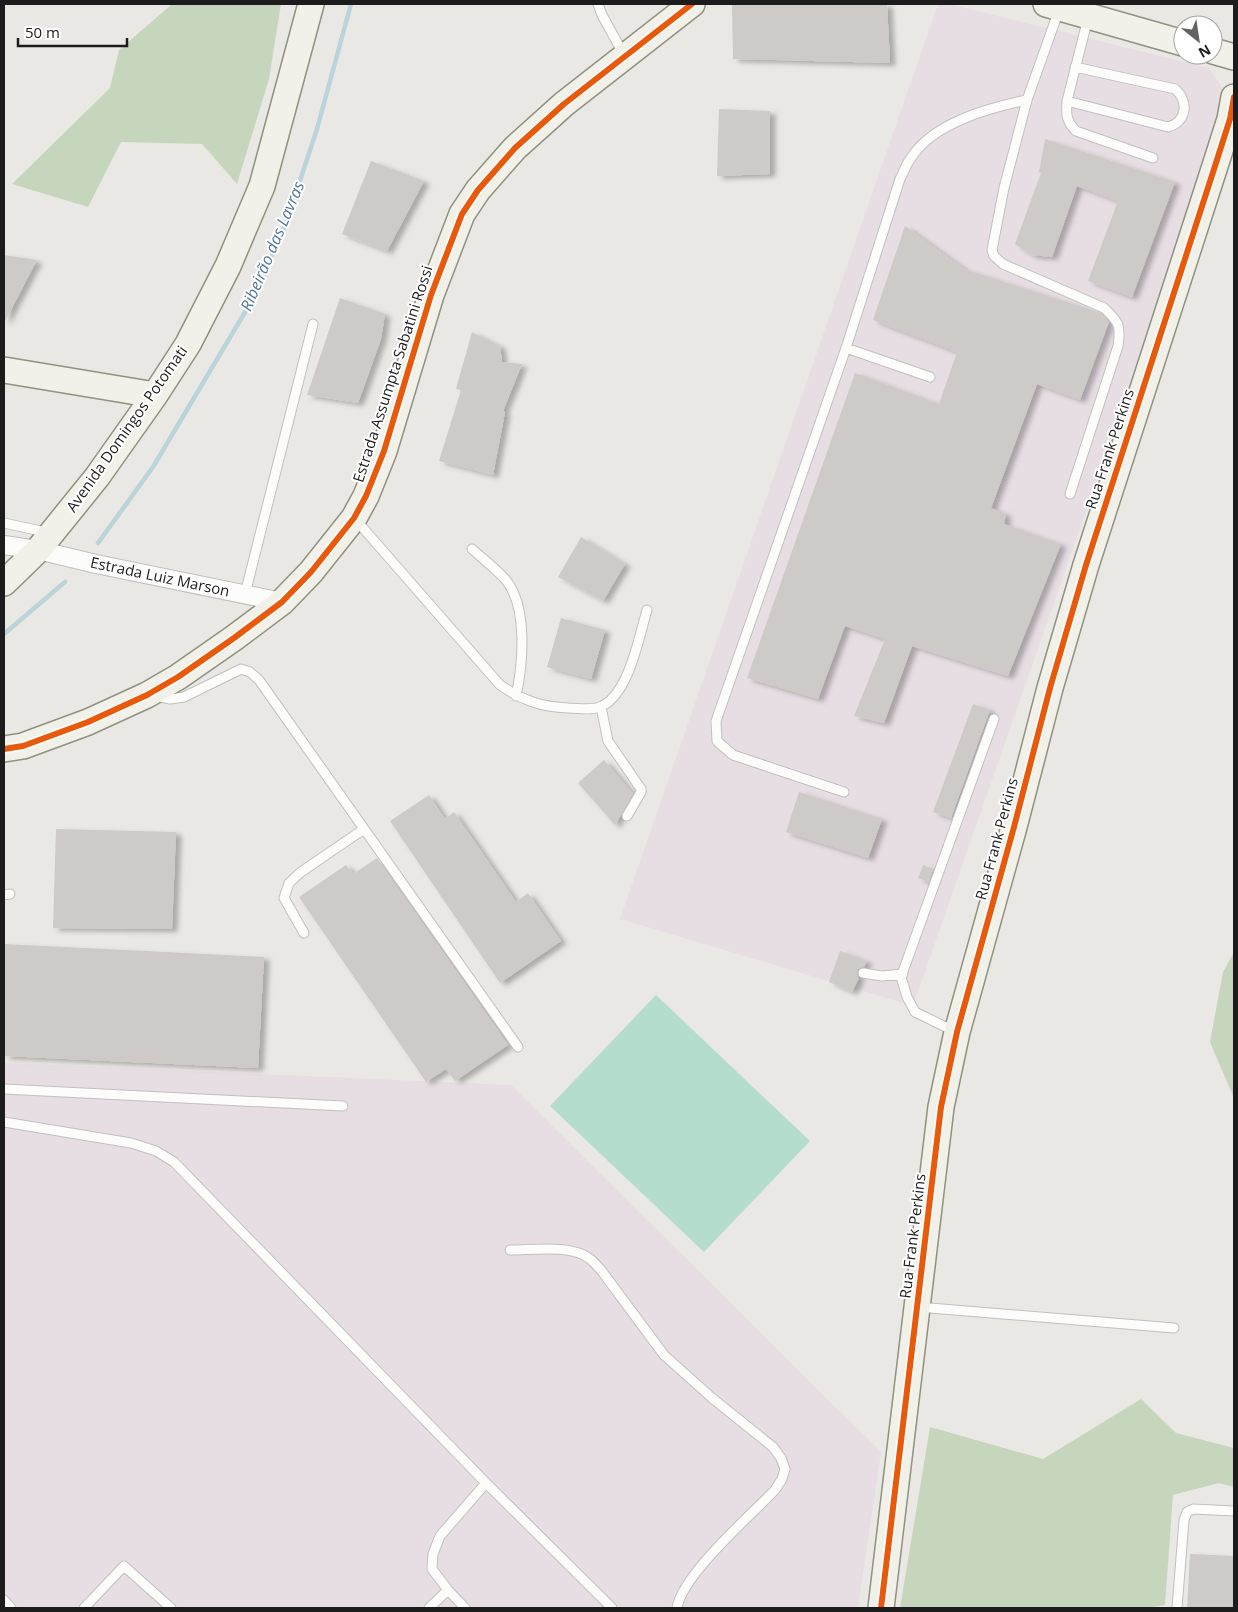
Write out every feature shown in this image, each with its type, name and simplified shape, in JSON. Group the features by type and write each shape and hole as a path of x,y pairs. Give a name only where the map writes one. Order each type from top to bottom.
{"street":[{"name":"Avenida Domingos Potomati","path":"4,583 45,542 97,477 155,396 188,344 228,266 262,186 311,4"},
{"name":"Estrada Assumpta Sabatini Rossi","path":"4,749 22,746 88,722 147,695 178,677 226,644 282,602 311,572 354,518 366,496 384,451 431,295 462,214 478,190 515,148 564,104 692,4"},
{"path":"1053,6 1173,40"},
{"name":"Rua Frank Perkins","path":"881,1608 942,1107 957,1032 1009,846 1050,688 1086,565 1230,119 1234,97"},
{"path":"4,370 155,396"},
{"name":"Estrada Luiz Marson","path":"4,545 45,542 96,564 282,602"}],"lane":[{"path":"598,4 624,56"},
{"path":"1053,6 1026,100 1004,188 992,242 992,250 994,256 1003,264 1104,308 1119,324 1118,346 1070,494"},
{"path":"1088,16 1067,101 1066,116 1076,131 1153,158"},
{"path":"1067,101 1168,127 1176,125 1181,118 1185,103 1182,94 1176,89 1075,67"},
{"path":"844,792 733,756 717,741 716,720 846,348 900,179 910,158 922,145 961,119 998,106 1026,100"},
{"path":"244,594 313,324"},
{"path":"846,348 930,377"},
{"path":"354,518 500,685 516,696 534,703 561,708 588,709 601,706 613,698 626,678 647,610"},
{"path":"4,523 45,542"},
{"path":"472,549 506,580 515,595 522,643 521,672 516,696"},
{"path":"147,695 170,699 184,697 241,669 250,672 260,680 518,1047"},
{"path":"601,706 608,741 641,788 641,792 627,816"},
{"path":"957,1032 916,1012 907,997 901,978 994,719"},
{"path":"304,932 284,898 289,883 301,872 364,829"},
{"path":"863,973 882,976 902,974"},
{"path":"4,1090 343,1106"},
{"path":"4,1122 131,1143 156,1150 174,1162 486,1483 612,1608"},
{"path":"510,1250 559,1249 576,1252 589,1258 601,1270 664,1355 712,1398 773,1447 781,1458 785,1469 782,1479 775,1490 708,1558 687,1586 677,1608"},
{"path":"918,1307 1174,1328"},
{"path":"465,1608 432,1570 433,1554 440,1536 486,1483"},
{"path":"1177,1608 1184,1520 1187,1512 1193,1509 1234,1511"},
{"path":"84,1608 124,1566 171,1608"},
{"path":"429,1608 448,1590"},
{"path":"4,1600 11,1608"}],"shaded area":[{"path":"938,4 949,4 1173,59 1173,65 1197,65 1209,68 1225,92 1204,174 913,1006 620,919"},
{"path":"4,1063 511,1085 881,1452 858,1608 4,1608"}],"green space":[{"path":"172,4 281,4 269,79 237,184 202,144 121,142 88,207 12,184 110,88 119,50"},
{"path":"1234,952 1234,1098 1210,1042 1223,972"},
{"path":"656,995 810,1141 704,1252 550,1106"},
{"path":"1141,1399 1176,1433 1234,1448 1234,1487 1219,1483 1173,1495 1165,1605 1146,1608 900,1608 930,1427 1043,1459"}],"building":[{"path":"732,4 887,4 890,63 733,59"},
{"path":"719,109 770,111 770,174 717,176"},
{"path":"1045,139 1175,182 1132,297 1088,281 1118,201 1077,186 1052,257 1032,255 1015,244 1041,173 1039,172"},
{"path":"371,161 424,181 387,251 342,234"},
{"path":"905,226 964,269 1101,313 1109,322 1080,400 1037,384 991,508 1006,514 1004,524 1061,544 1008,676 912,646 884,723 854,716 885,639 845,626 818,699 747,678 855,373 939,404 957,352 873,320"},
{"path":"4,255 37,260 4,323"},
{"path":"340,298 385,314 381,339 358,403 307,395"},
{"path":"472,332 500,346 502,362 522,364 503,411 505,412 493,475 439,461 461,390 456,389"},
{"path":"581,537 625,564 603,601 558,577"},
{"path":"561,618 605,630 591,679 547,667"},
{"path":"973,704 990,710 951,818 933,812"},
{"path":"604,760 633,794 615,825 578,783"},
{"path":"799,792 882,819 868,858 786,832"},
{"path":"429,795 445,819 454,812 516,902 528,893 561,941 500,983 390,821"},
{"path":"56,829 176,832 172,929 53,928"},
{"path":"377,858 508,1045 455,1081 446,1069 426,1082 299,897 346,865 353,874"},
{"path":"923,865 933,869 929,882 918,878"},
{"path":"4,944 264,957 258,1068 4,1056"},
{"path":"840,951 867,961 864,967 858,969 857,975 859,978 852,992 829,982"},
{"path":"1190,1554 1234,1556 1234,1608 1187,1608"}],"waterway":[{"name":"Ribeirão das Lavras","path":"98,543 153,467 254,297 287,220 317,129 351,4"},
{"name":"Ribeirão das Lavras","path":"4,634 65,582"}],"cycle path":[{"path":"4,749 23,746 88,722 147,695 178,677 234,638 282,602 311,572 354,518 366,496 384,451 431,295 462,214 478,190 515,148 564,104 692,4"},
{"path":"881,1608 941,1107 957,1032 1014,827 1050,688 1086,565 1230,119 1234,97"}]}
